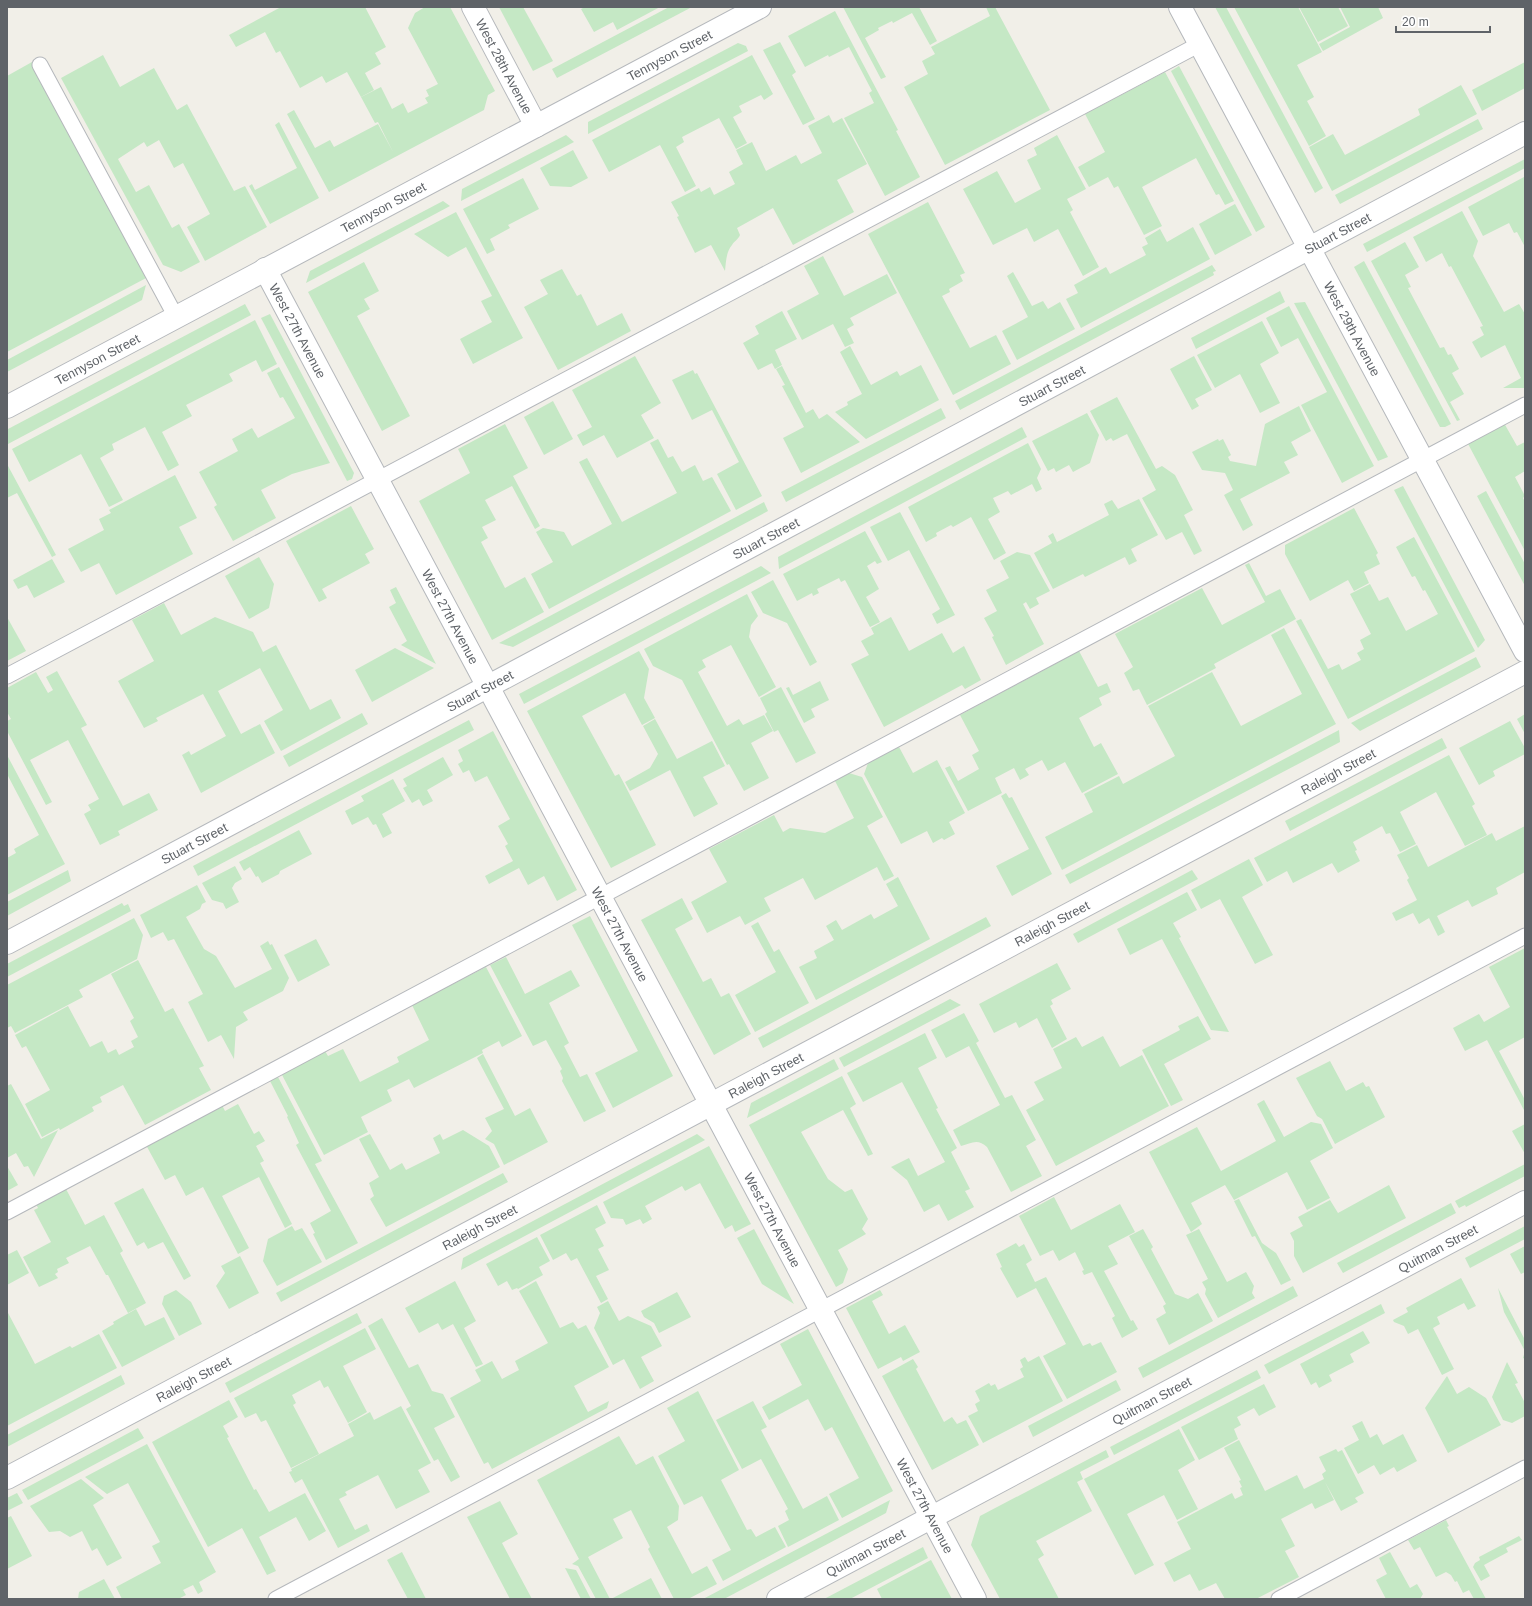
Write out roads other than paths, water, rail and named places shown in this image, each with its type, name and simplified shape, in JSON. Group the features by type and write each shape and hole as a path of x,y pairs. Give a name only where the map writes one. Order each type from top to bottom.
{"street":[{"name":"West 28th Avenue","path":"473,7 536,126"},
{"name":"Tennyson Street","path":"7,406 760,7"},
{"name":"West 29th Avenue","path":"1180,7 1525,651"},
{"name":"Stuart Street","path":"7,943 1525,133"},
{"name":"West 27th Avenue","path":"265,269 975,1599"},
{"name":"Raleigh Street","path":"7,1478 1525,672"},
{"name":"Quitman Street","path":"778,1599 1525,1202"}],"lane":[{"path":"7,676 1200,44"},
{"path":"40,65 176,317"},
{"path":"7,1212 1525,405"},
{"path":"276,1599 1525,936"},
{"path":"1279,1599 1525,1468"}]}
